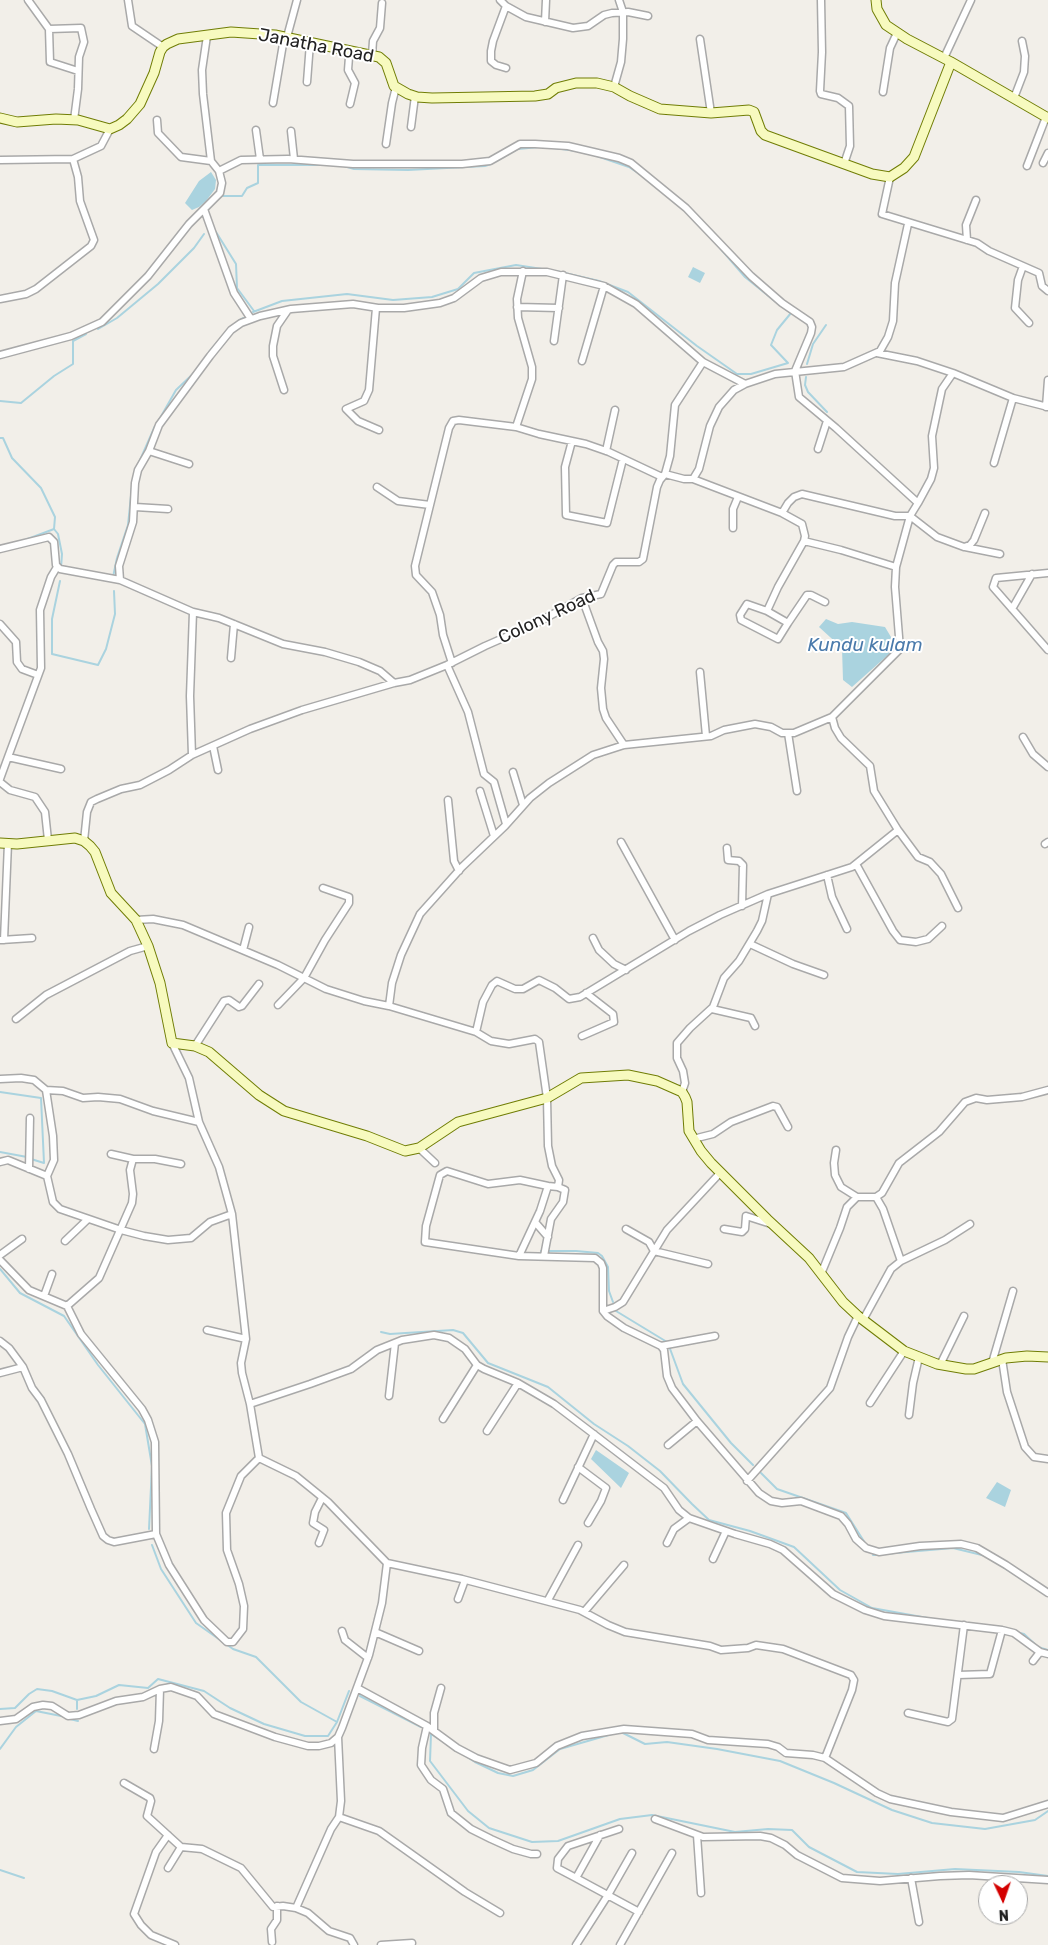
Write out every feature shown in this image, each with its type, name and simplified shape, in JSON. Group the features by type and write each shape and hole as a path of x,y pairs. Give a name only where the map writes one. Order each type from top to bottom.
{"main road":[{"path":"876,0 877,9 886,25 897,33 1047,118"},
{"name":"Janatha Road","path":"163,47 178,39 232,32 288,37 379,57 386,63 396,87"},
{"path":"0,118 17,122 56,119 74,120 110,129 127,119 140,104 163,47"},
{"path":"396,87 415,96 432,98 535,96 548,94 556,88 576,83 597,83 614,87 660,109 711,113 749,110 754,112 765,134 872,174 890,177 904,168 914,157 947,60"},
{"path":"4,843 17,844 75,838 84,841 95,852 111,893 136,920 148,946 160,983 172,1043 195,1046 209,1052 259,1095 284,1111 367,1136 405,1151 419,1148 458,1122 481,1114 547,1098 581,1078 628,1075 657,1081 682,1092 687,1102 689,1132 711,1163 771,1224 809,1258 860,1318 904,1351 940,1365 974,1369 1002,1359 1027,1356 1048,1357"}],"street":[{"path":"28,0 49,29 50,62 78,71"},
{"path":"128,0 132,26 163,47"},
{"path":"273,103 283,44 288,37 297,0"},
{"path":"500,0 506,6 526,17 573,28 588,26 604,15 622,12 648,16"},
{"path":"545,22 546,0"},
{"path":"614,87 621,62 623,39 622,12 619,0"},
{"path":"821,0 820,91 821,94 838,98 849,106 850,146 844,164"},
{"path":"947,60 971,0"},
{"path":"372,55 373,41 380,28 382,2"},
{"path":"506,6 491,51 491,61 496,65 506,68"},
{"path":"49,29 81,28 84,42 79,57 74,120"},
{"path":"883,92 890,48 897,33"},
{"path":"0,355 71,336 102,322 148,276 183,230 220,193 222,183 219,171 211,161 203,94 202,70 207,36"},
{"path":"700,39 711,113"},
{"path":"1014,98 1024,72 1025,56 1022,41"},
{"path":"307,82 310,43"},
{"path":"350,104 355,83 348,70 348,57 351,52"},
{"path":"386,144 396,87"},
{"path":"411,127 415,96"},
{"path":"1027,166 1047,118"},
{"path":"157,120 158,133 181,157 211,161"},
{"path":"0,160 73,159 101,146 110,129"},
{"path":"256,130 260,160"},
{"path":"291,132 294,159"},
{"path":"219,171 241,160 294,159 353,164 462,164 490,161 520,144 568,146 619,158 631,163 686,208 718,243 776,298 810,322 812,327 811,333 795,371 800,398 918,503"},
{"path":"1043,163 1048,153"},
{"path":"0,299 26,294 36,289 94,243 94,236 80,201 78,177 73,159"},
{"path":"890,177 882,214 908,224 977,243 989,252 1038,273 1042,286 1048,291"},
{"path":"967,240 966,225 976,200"},
{"path":"204,209 234,293 251,319"},
{"path":"693,479 699,469 705,441 719,407 734,390 744,384 775,374 844,367 877,353 888,337 894,321 895,283 908,224"},
{"path":"1022,266 1018,280 1015,308 1029,323"},
{"path":"516,427 532,379 532,367 520,326 517,307 523,271"},
{"path":"120,580 120,566 134,522 136,476 150,451 159,426 231,330 251,319 288,310 353,304 376,308 404,308 440,303 454,298 481,278 501,272 547,272 604,286 636,304 703,362 744,384"},
{"path":"554,341 563,275"},
{"path":"582,361 604,286"},
{"path":"517,307 559,308"},
{"path":"376,308 369,390 364,401 346,409 358,421 379,430"},
{"path":"284,390 273,356 273,346 277,326 288,310"},
{"path":"877,353 917,361 1013,398 1047,407 1048,380"},
{"path":"663,476 670,456 675,405 703,362"},
{"path":"389,1006 392,983 401,955 420,914 459,870 523,805 549,783 594,755 624,745 706,736 724,730 755,724 771,727 782,733 794,733 832,717 900,649 895,587 896,567 910,516 931,479 934,468 932,436 942,389 952,373"},
{"path":"994,463 1013,398"},
{"path":"606,451 615,410"},
{"path":"506,824 494,782 484,774 468,712 449,664 440,615 432,592 416,575 415,566 449,428 453,421 459,420 516,427 606,451 663,476 693,479 782,514 802,524 806,536 804,541 767,611"},
{"path":"818,449 827,421"},
{"path":"572,441 564,467 566,515 607,523 623,458"},
{"path":"150,451 189,464"},
{"name":"Colony Road","path":"84,841 84,825 91,802 121,789 140,785 192,755 250,729 302,710 394,682 410,680 535,624 582,598 602,594 613,565 616,562 639,562 642,559 657,487 663,476"},
{"path":"377,487 398,501 430,505"},
{"path":"782,514 788,503 794,497 802,494 895,516 910,516 937,537 964,547 1000,554"},
{"path":"733,528 733,509 738,498"},
{"path":"134,507 168,509"},
{"path":"964,547 970,545 974,540 985,513"},
{"path":"0,549 49,538 54,542 57,567 51,577 40,610 41,668 0,781 10,790 35,797 45,812 48,840"},
{"path":"804,541 858,554 896,567"},
{"path":"57,567 120,580 193,612 219,618 283,644 325,652 359,662 380,671 394,682"},
{"path":"1048,573 996,578 993,587 1048,650"},
{"path":"1012,609 1032,574"},
{"path":"788,623 767,611 748,604 742,610 740,618 778,639 806,595 811,595 825,602"},
{"path":"582,598 603,651 601,688 603,709 606,718 624,745"},
{"path":"192,755 190,696 193,612"},
{"path":"0,624 16,642 17,662 22,668 38,675"},
{"path":"231,658 234,624"},
{"path":"700,672 706,736"},
{"path":"832,717 835,728 841,738 870,766 874,791 898,830 918,857 930,862 941,874 958,908"},
{"path":"788,733 797,791"},
{"path":"1023,738 1033,754 1048,767"},
{"path":"213,746 218,770"},
{"path":"8,757 61,769"},
{"path":"513,772 523,805"},
{"path":"480,791 494,836"},
{"path":"448,800 454,861 459,870"},
{"path":"476,1032 483,1002 492,984 497,981 515,989 523,989 540,980 555,988 569,999 580,997 720,915 768,894 852,867 898,830"},
{"path":"621,842 675,940"},
{"path":"4,843 2,940 32,938"},
{"path":"727,848 728,860 739,861 743,865 742,906"},
{"path":"856,864 893,931 900,940 916,942 928,939 942,926"},
{"path":"827,875 832,897 847,929"},
{"path":"278,1005 304,978 325,940 349,903 349,897 323,888"},
{"path":"682,1092 685,1083 684,1072 677,1058 677,1043 690,1028 712,1009 724,978 750,944 762,921 768,894"},
{"path":"136,920 153,919 183,925 243,950 326,989 476,1032 491,1041 509,1044 535,1039 539,1042 547,1098 548,1146 552,1166 559,1180 558,1187"},
{"path":"243,950 249,926"},
{"path":"593,938 599,950 614,964 626,970"},
{"path":"750,944 793,964 824,975"},
{"path":"16,1019 46,994 130,951 148,946"},
{"path":"195,1046 224,1001 230,1000 239,1007 242,1006 259,984"},
{"path":"582,1036 614,1022 614,1014 586,993"},
{"path":"712,1009 751,1018 754,1026"},
{"path":"172,1043 189,1078 199,1122 219,1167 232,1214 246,1339 241,1363 259,1458"},
{"path":"0,1079 21,1078 34,1080 46,1090 64,1092 83,1098 120,1099 153,1111 199,1122"},
{"path":"46,1090 53,1136 54,1160 48,1176 53,1202 60,1209 121,1230 168,1240 191,1238 210,1222 232,1214"},
{"path":"836,1150 835,1175 841,1187 857,1197 876,1197 882,1193 899,1163 939,1132 965,1102 976,1098 986,1100 1022,1097 1048,1090"},
{"path":"693,1139 713,1134 731,1122 772,1106 776,1107 788,1127"},
{"path":"28,1168 30,1118"},
{"path":"419,1148 435,1163"},
{"path":"111,1154 133,1159 155,1159 181,1164"},
{"path":"67,1306 100,1278 132,1203 133,1194 130,1170 133,1159"},
{"path":"0,1160 8,1160 48,1176"},
{"path":"544,1256 551,1219 563,1202 565,1190 520,1180 488,1184 447,1171 440,1175 426,1226 424,1242 519,1256 594,1258 601,1263 603,1268 603,1311 612,1322 661,1346 664,1350 667,1376 672,1388 747,1481 771,1501 782,1503 801,1501 841,1516 848,1524 856,1540 866,1548 879,1552 920,1546 961,1544 977,1548 1048,1593"},
{"path":"603,1311 623,1302 667,1230 721,1172"},
{"path":"519,1256 535,1222 548,1186"},
{"path":"821,1274 847,1207 857,1197"},
{"path":"876,1197 889,1224 901,1261"},
{"path":"724,1229 742,1232 745,1229 746,1216 771,1224"},
{"path":"65,1241 88,1219"},
{"path":"535,1222 548,1237"},
{"path":"747,1481 830,1388 848,1337 860,1318 872,1306 891,1269 901,1261 945,1240 970,1224"},
{"path":"626,1229 649,1242 654,1251 708,1264"},
{"path":"0,1255 22,1239"},
{"path":"0,1260 29,1290 67,1306 81,1334 142,1409 148,1420 155,1442 156,1534 168,1565 204,1620 227,1642 233,1642 243,1629 244,1606 239,1584 227,1550 226,1514 241,1476 259,1458"},
{"path":"44,1296 52,1274"},
{"path":"992,1363 1013,1292"},
{"path":"940,1365 964,1316"},
{"path":"207,1330 246,1339"},
{"path":"250,1404 351,1369 377,1350 402,1340 434,1335 449,1338 466,1349 477,1365 518,1383 554,1404 594,1434 664,1488 679,1510 688,1518 770,1544 783,1550 833,1594 865,1610 884,1616 1002,1630 1014,1634 1040,1652 1048,1654"},
{"path":"661,1346 715,1336"},
{"path":"0,1341 9,1348 23,1367 32,1388 41,1400 68,1454 104,1536 114,1542 156,1534"},
{"path":"389,1396 395,1343"},
{"path":"870,1403 904,1351"},
{"path":"909,1415 919,1357"},
{"path":"1002,1359 1007,1392 1025,1447 1034,1457 1048,1459"},
{"path":"443,1420 477,1365"},
{"path":"0,1373 23,1367"},
{"path":"488,1431 518,1383"},
{"path":"668,1445 697,1421"},
{"path":"562,1500 594,1434"},
{"path":"259,1458 296,1476 322,1498 387,1563 548,1600 584,1612 608,1626 625,1632 710,1646 721,1650 748,1648 756,1645 784,1649 851,1675 854,1680 852,1690 824,1758"},
{"path":"578,1467 606,1488 588,1523"},
{"path":"319,1543 324,1530 313,1523 315,1512 322,1498"},
{"path":"667,1544 674,1529 688,1518"},
{"path":"713,1559 726,1531"},
{"path":"548,1600 578,1544"},
{"path":"296,1908 331,1829 339,1817 341,1801 338,1737 368,1658 382,1604 387,1563"},
{"path":"584,1612 624,1565"},
{"path":"458,1599 465,1580"},
{"path":"908,1712 951,1721 964,1625"},
{"path":"958,1675 990,1674 1002,1630"},
{"path":"342,1631 345,1640 368,1658"},
{"path":"375,1632 419,1651"},
{"path":"1033,1661 1040,1652"},
{"path":"0,1721 16,1719 33,1707 43,1705 52,1706 68,1716 79,1715 116,1701 143,1697 160,1689 171,1687 197,1696 214,1714 275,1737 308,1746 319,1746 331,1743 338,1737"},
{"path":"356,1688 434,1730 456,1748 476,1758 510,1770 536,1763 557,1746 582,1736 624,1729 692,1734 708,1740 768,1744 778,1747 786,1753 813,1755 824,1758 877,1793 890,1799 951,1812 1004,1818 1048,1804"},
{"path":"434,1730 434,1713 441,1688"},
{"path":"154,1749 159,1721 160,1689"},
{"path":"427,1726 422,1748 421,1765 430,1780 443,1789 451,1813 471,1829 491,1839 513,1849 537,1854"},
{"path":"124,1783 150,1798 148,1816 181,1846 202,1849 242,1868 273,1907 296,1908 308,1913 329,1931 350,1938 354,1945"},
{"path":"339,1817 379,1831 500,1914"},
{"path":"655,1819 703,1837 760,1836 771,1838 785,1845 797,1855 842,1878 880,1880 969,1875 1048,1880"},
{"path":"620,1830 568,1846 558,1859 557,1868 639,1912"},
{"path":"168,1835 156,1852 134,1914 151,1935 175,1945"},
{"path":"576,1878 600,1835"},
{"path":"697,1835 701,1893"},
{"path":"168,1868 181,1846"},
{"path":"620,1945 672,1853"},
{"path":"576,1945 632,1854"},
{"path":"911,1878 918,1922"},
{"path":"272,1942 271,1930 277,1920 277,1906"},
{"path":"382,1945 412,1943"}],"water":[{"path":"211,172 216,180 215,189 206,201 192,210 185,203 199,181"},
{"path":"693,267 705,273 700,283 688,277"},
{"name":"Kundu kulam","path":"826,619 838,624 852,622 885,627 897,647 852,687 843,680 842,648 819,627"},
{"path":"596,1450 629,1473 621,1488 591,1459"},
{"path":"997,1482 1011,1490 1005,1507 986,1498"}],"waterway":[{"path":"495,162 518,149 539,147"},
{"path":"554,148 577,151"},
{"path":"591,154 629,167 644,177"},
{"path":"344,166 354,169 408,170 485,166 491,164"},
{"path":"223,196 242,196 247,188 258,183 258,165 322,165"},
{"path":"216,232 236,264 237,288 254,311"},
{"path":"98,329 117,318 158,284 194,248 204,234"},
{"path":"720,248 745,277 776,302"},
{"path":"253,312 282,301 347,294 393,300 432,297 458,289 474,273 516,265 542,269"},
{"path":"556,271 599,281 628,292 697,346 737,374 751,374 788,363 771,345 777,330 791,313 781,306"},
{"path":"238,321 243,318"},
{"path":"807,364 813,344 826,325"},
{"path":"0,401 21,403 54,376 73,364 73,341 86,334"},
{"path":"209,352 221,338"},
{"path":"159,420 176,390 195,372"},
{"path":"806,377 805,385 808,392 827,412"},
{"path":"137,467 155,426"},
{"path":"0,438 3,438 12,458 41,488 55,517 54,529"},
{"path":"113,577 128,525 132,486"},
{"path":"25,540 54,529 58,534 62,554 61,568"},
{"path":"60,581 52,619 52,654 98,665 106,649 115,614 114,591"},
{"path":"0,1092 41,1098 44,1163 31,1159"},
{"path":"0,1152 27,1157"},
{"path":"541,1251 598,1253 602,1256 608,1267 609,1291 613,1302"},
{"path":"0,1269 20,1293 64,1316 98,1365 145,1424 152,1466 149,1529"},
{"path":"616,1311 667,1342"},
{"path":"381,1332 390,1334 453,1330 463,1333 488,1363 548,1387 594,1424 628,1446 660,1471 709,1520 750,1531 794,1547 840,1590 872,1608 933,1619"},
{"path":"669,1346 683,1384 731,1443 753,1465"},
{"path":"761,1473 777,1489 846,1513 865,1543"},
{"path":"152,1545 161,1569 196,1623 223,1642"},
{"path":"883,1554 953,1548 986,1556 1037,1589"},
{"path":"873,1555 878,1555"},
{"path":"967,1623 1000,1627"},
{"path":"1016,1632 1024,1634 1038,1647 1048,1650"},
{"path":"226,1644 233,1649 256,1657 301,1702 337,1722"},
{"path":"0,1709 15,1708 37,1689 52,1691 77,1700 96,1696 119,1685 148,1688 158,1679 204,1691 230,1708 264,1724 305,1736 328,1736 337,1722 349,1691"},
{"path":"360,1696 421,1727"},
{"path":"77,1700 77,1709"},
{"path":"0,1749 16,1727 36,1711 66,1717"},
{"path":"70,1719 78,1721"},
{"path":"621,1732 645,1744 667,1742 780,1761 892,1810 932,1823 985,1829 1035,1820 1048,1811"},
{"path":"431,1734 430,1761 468,1811 489,1828 532,1842 558,1841 620,1819 652,1815 735,1832 768,1829 792,1830 809,1847 857,1872 898,1874 955,1869 1019,1872 1048,1876"},
{"path":"431,1734 475,1762 498,1773 513,1776 533,1770 560,1749 612,1734"},
{"path":"0,1870 24,1878"}]}
